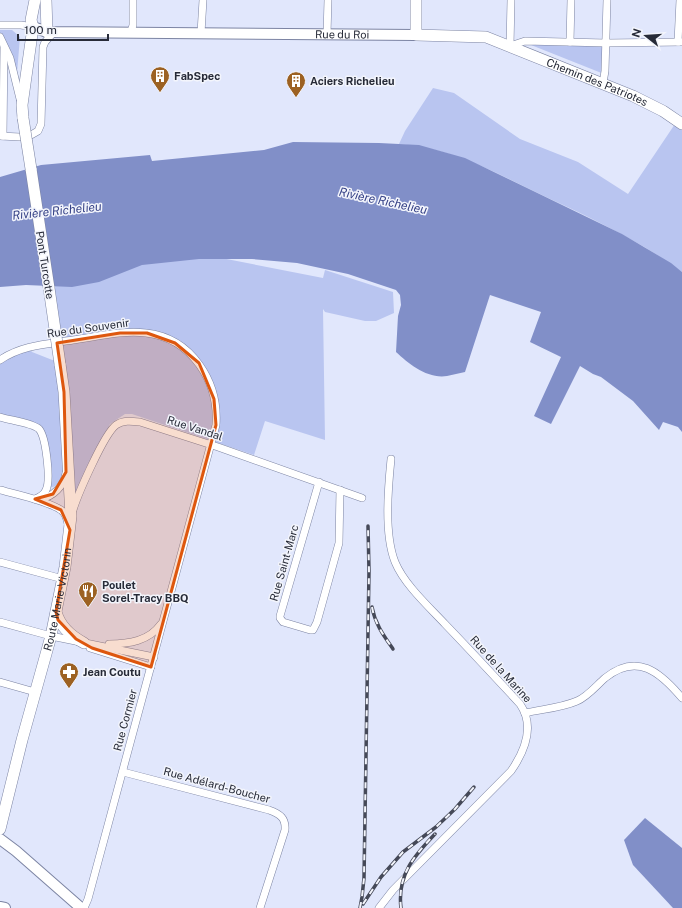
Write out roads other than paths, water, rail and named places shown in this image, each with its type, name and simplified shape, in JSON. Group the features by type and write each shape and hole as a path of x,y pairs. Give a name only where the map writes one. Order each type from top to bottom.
{"main road":[{"name":"Pont Turcotte","path":"35,0 31,20 33,27 22,104 60,364"},
{"path":"46,0 51,32"},
{"path":"416,0 416,35"},
{"name":"Rue du Roi","path":"33,27 51,32 486,37 510,46"},
{"name":"Chemin des Patriotes","path":"510,46 651,104 682,124"},
{"name":"Route Marie-Victorin","path":"0,830 10,787 51,636 63,579 70,530 71,516 64,392 60,364"},
{"path":"56,612 58,620 65,630 76,639 84,643"},
{"path":"0,804 10,787"},
{"path":"0,839 69,896 81,908"},
{"path":"69,896 74,908"},
{"path":"0,907 5,908"}],"street":[{"path":"131,32 133,25 133,0"},
{"path":"201,33 203,0"},
{"path":"327,34 328,0"},
{"path":"511,0 510,46 525,41 606,43 680,42 680,0"},
{"path":"570,42 571,0"},
{"path":"603,83 605,71 607,0"},
{"name":"Rue du Roi","path":"0,25 22,25 33,27"},
{"path":"31,135 38,131 41,124 43,47 51,32"},
{"path":"0,38 10,58 22,104"},
{"path":"4,47 1,136 20,137"},
{"name":"Rue du Souvenir","path":"0,360 16,351 29,347 135,332 151,334 175,343 199,363 210,385 216,414 216,425 210,445"},
{"path":"0,417 37,427 42,434 47,469 47,489 43,496 35,499"},
{"name":"Rue Vandal","path":"71,516 74,505 102,442 112,428 117,424 129,421 140,422 210,445 362,498"},
{"name":"Rue Cormier","path":"84,908 88,899 123,772 210,445"},
{"name":"Rue de la Marine","path":"379,908 393,890 511,771 521,755 526,740 527,730 526,713 520,704 425,603 400,571 393,553 388,517 388,493 391,459"},
{"path":"35,499 44,498 57,490 66,476 68,463"},
{"name":"Rue Saint-Marc","path":"319,482 280,618 283,622 311,630 316,622 339,543 340,490"},
{"path":"0,490 35,499 61,510 66,516 70,530"},
{"path":"0,562 63,579"},
{"path":"84,643 115,644 142,639 151,634 163,621"},
{"path":"0,622 51,636 154,657"},
{"path":"84,643 92,648 151,667"},
{"path":"526,713 576,702 612,673 626,666 632,665 647,668 653,671 668,682 682,698"},
{"path":"0,682 35,692"},
{"name":"Rue Adélard-Boucher","path":"123,772 269,810 282,817 284,820 285,830 260,908"}],"water":[{"name":"Rivière Richelieu","path":"293,142 419,145 465,158 622,234 671,263 682,272 682,432 678,427 663,422 659,430 633,401 601,377 580,366 551,424 534,416 561,357 530,342 541,312 490,295 465,372 440,376 432,375 419,370 396,352 398,316 401,305 400,295 396,290 348,274 297,263 252,259 199,259 142,265 99,282 72,287 26,285 0,287 0,177 41,165 150,155 152,161 264,150"},
{"path":"645,818 682,848 682,908 673,908 633,865 624,840"}],"railway":[{"path":"360,908 364,878 369,571 368,526"},
{"path":"372,607 378,624 393,649"},
{"path":"363,904 381,877 403,852 436,827 455,809 474,787"},
{"path":"401,908 400,896 404,876 414,858 435,834"}],"place":[{"name":"FabSpec","path":"160,93"},
{"name":"Aciers Richelieu","path":"296,98"},
{"name":"Poulet Sorel-Tracy BBQ","path":"88,608"},
{"name":"Jean Coutu","path":"69,689"}]}
